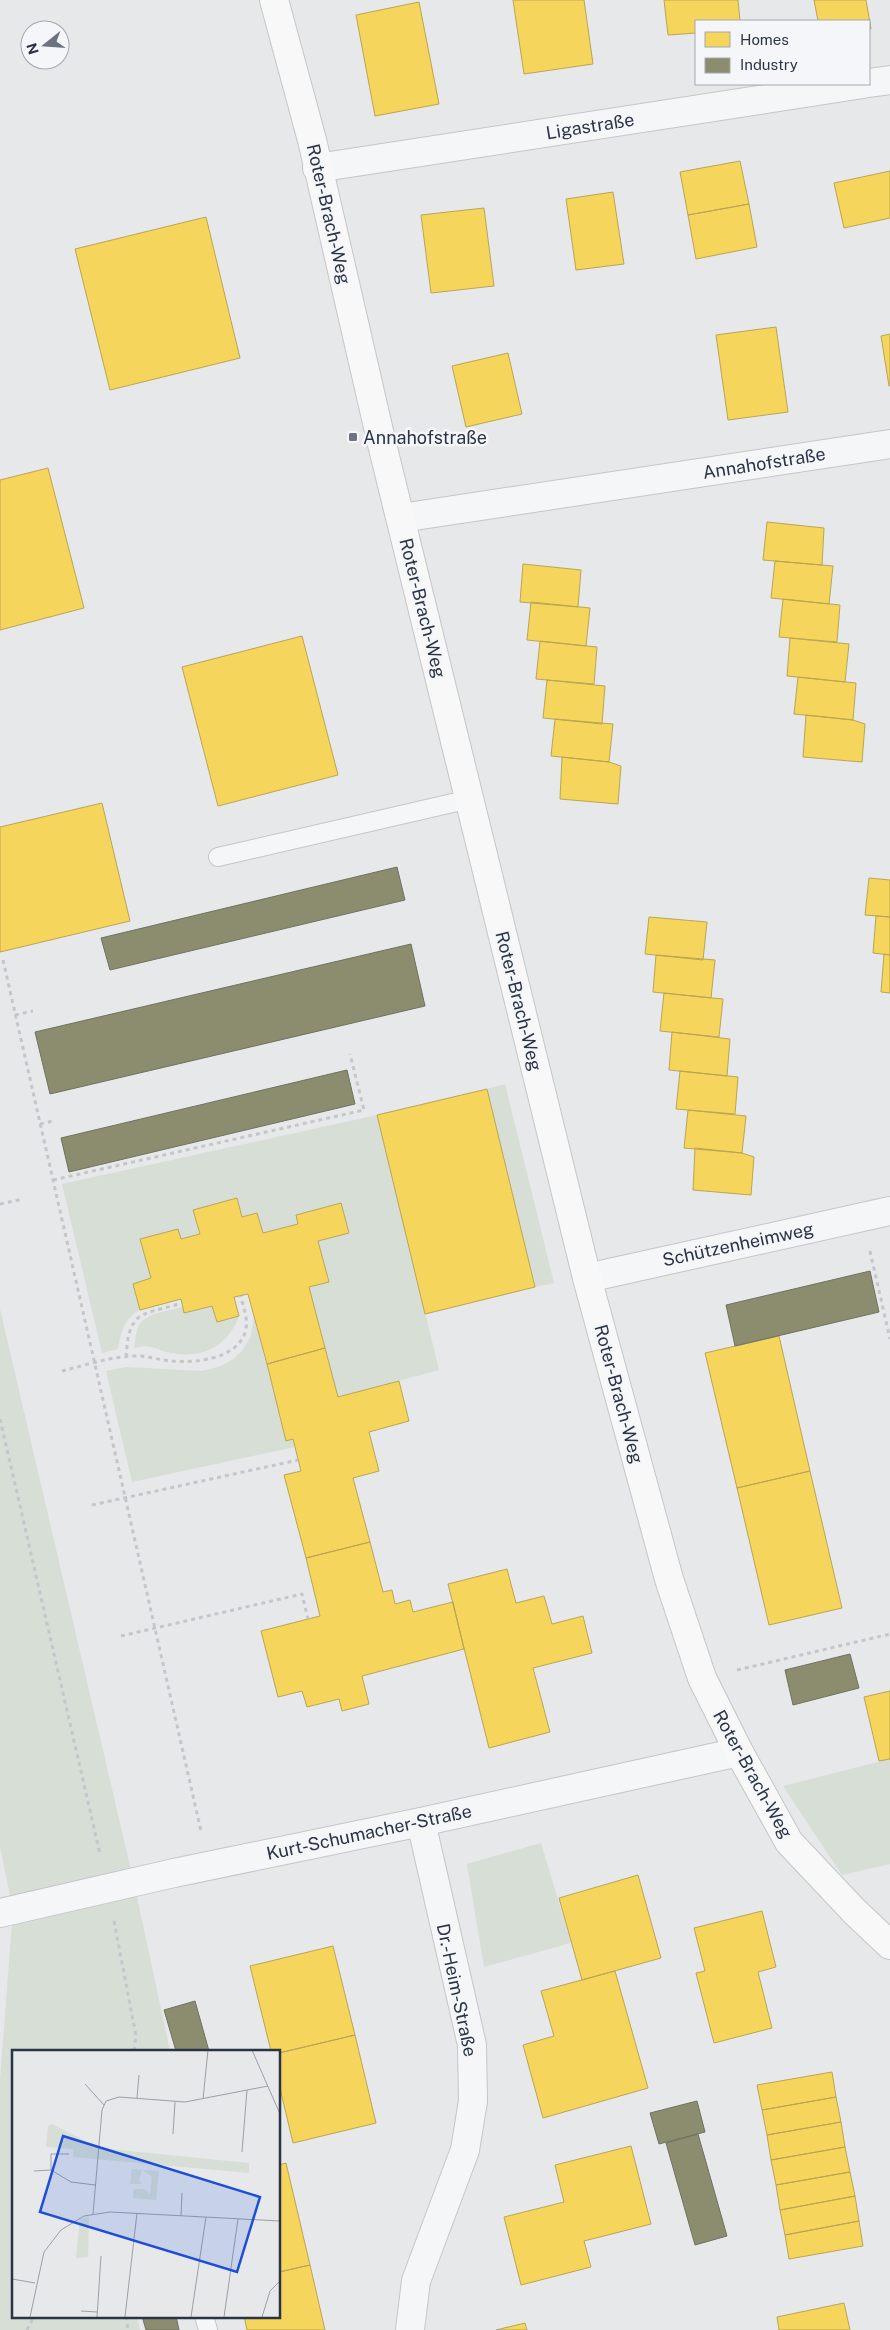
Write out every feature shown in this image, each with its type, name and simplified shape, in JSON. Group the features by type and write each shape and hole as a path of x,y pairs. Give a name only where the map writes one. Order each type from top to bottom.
{"street":[{"name":"Roter-Brach-Weg","path":"274,0 318,168 401,518 587,1278 669,1579 702,1678 739,1752 789,1842 854,1911 890,1945"},
{"path":"870,83 890,80"},
{"name":"Ligastraße","path":"318,168 857,85"},
{"name":"Annahofstraße","path":"401,518 890,444"},
{"name":"Schützenheimweg","path":"587,1278 890,1212"},
{"name":"Kurt-Schumacher-Straße","path":"0,1913 209,1865 421,1822 739,1752"},
{"name":"Dr.-Heim-Straße","path":"410,2330 416,2281 465,2150 474,2100 472,2045 421,1822"}],"lane":[{"path":"218,857 470,799"}],"path":[{"path":"3,960 209,1865"},
{"path":"15,1016 33,1011"},
{"path":"53,1180 364,1110 350,1054"},
{"path":"40,1124 53,1122"},
{"path":"0,1204 23,1199"},
{"path":"862,1217 890,1339"},
{"path":"62,1371 126,1357 193,1361 222,1354 233,1348 245,1334 246,1314 240,1296"},
{"path":"126,1357 128,1337 132,1324 139,1316 148,1312 176,1305 175,1300"},
{"path":"0,1419 108,1889 136,2036 134,2050"},
{"path":"92,1505 298,1460"},
{"path":"121,1636 302,1594 308,1619"},
{"path":"702,1678 890,1634"},
{"path":"27,2330 33,2318"}],"shaded area":[{"path":"505,1084 554,1283 535,1287 487,1089"},
{"path":"377,1115 439,1370 338,1397 309,1287 329,1281 318,1241 340,1203 296,1215 298,1224 263,1233 242,1217 237,1199 200,1234 181,1239 177,1229 141,1239 151,1278 133,1284 140,1310 130,1317 127,1322 122,1332 118,1349 102,1353 62,1184"},
{"path":"212,1306 217,1322 239,1316 227,1336 220,1344 211,1349 201,1353 179,1354 148,1346 134,1348 138,1327 141,1322 151,1316 182,1307 184,1313"},
{"path":"0,1309 134,1883 170,2050 12,2050 12,2318 137,2318 140,2330 0,2330 0,2079 13,1910 0,1847"},
{"path":"254,1317 286,1440 293,1439 295,1447 132,1482 106,1371 126,1367 202,1371 221,1366 232,1360 242,1351 251,1336"},
{"path":"890,1759 890,1864 842,1875 783,1786"},
{"path":"541,1843 571,1943 484,1967 467,1864"}],"building: Homes":[{"path":"513,0 584,0 593,64 524,74"},
{"path":"664,0 738,0 740,20 695,20 695,33 668,35"},
{"path":"814,0 866,0 869,20 818,20"},
{"path":"419,2 439,104 375,116 356,15"},
{"path":"740,161 749,204 688,215 680,172"},
{"path":"890,171 890,218 844,228 834,183"},
{"path":"613,192 624,264 576,270 566,199"},
{"path":"749,204 757,247 696,259 688,215"},
{"path":"484,208 494,286 431,293 421,215"},
{"path":"206,217 240,358 110,390 75,249"},
{"path":"776,327 788,412 728,420 716,335"},
{"path":"890,334 890,386 889,386 881,336"},
{"path":"508,353 522,414 466,427 452,366"},
{"path":"48,468 84,608 0,630 0,480"},
{"path":"767,522 824,528 822,565 763,560"},
{"path":"775,561 833,566 829,604 771,598"},
{"path":"523,564 581,570 578,607 520,602"},
{"path":"783,599 840,605 837,642 779,637"},
{"path":"531,602 590,608 586,646 527,640"},
{"path":"302,636 338,775 218,806 182,667"},
{"path":"790,638 849,644 845,682 787,676"},
{"path":"540,641 597,647 594,684 536,679"},
{"path":"798,677 856,683 853,720 794,714"},
{"path":"547,680 605,686 602,724 543,718"},
{"path":"806,715 853,720 865,724 862,762 803,757"},
{"path":"555,719 613,724 609,762 551,756"},
{"path":"562,757 609,762 621,766 618,804 560,799"},
{"path":"102,803 130,921 0,952 0,827"},
{"path":"869,878 890,880 890,917 865,915"},
{"path":"876,916 890,917 890,955 873,953"},
{"path":"649,917 707,922 703,960 645,954"},
{"path":"884,954 890,955 890,993 881,992"},
{"path":"656,955 715,960 711,998 653,992"},
{"path":"664,993 723,999 719,1037 660,1031"},
{"path":"672,1032 730,1039 727,1076 669,1070"},
{"path":"680,1071 738,1077 735,1114 676,1109"},
{"path":"487,1089 535,1287 425,1314 377,1115"},
{"path":"688,1110 746,1116 742,1153 684,1148"},
{"path":"695,1148 742,1153 754,1157 751,1195 693,1190"},
{"path":"237,1198 242,1217 257,1213 263,1233 298,1224 296,1215 341,1203 349,1233 318,1241 329,1282 309,1287 325,1348 267,1364 248,1294 234,1297 239,1316 217,1322 212,1306 184,1313 181,1299 140,1310 133,1284 151,1278 140,1239 178,1229 181,1239 200,1234 193,1210"},
{"path":"779,1336 810,1471 737,1488 705,1353"},
{"path":"325,1348 338,1397 399,1381 409,1421 369,1432 379,1471 353,1478 370,1542 306,1558 284,1475 301,1471 293,1439 286,1441 267,1364"},
{"path":"810,1471 842,1608 769,1625 737,1488"},
{"path":"370,1542 383,1592 392,1590 395,1604 410,1600 413,1612 453,1602 464,1649 362,1676 369,1704 342,1711 339,1699 307,1707 302,1691 278,1697 261,1631 320,1616 306,1558"},
{"path":"507,1569 516,1603 544,1596 552,1624 583,1616 592,1653 533,1668 550,1732 489,1748 448,1584"},
{"path":"890,1691 890,1759 879,1761 864,1697"},
{"path":"638,1875 661,1958 582,1980 559,1898"},
{"path":"762,1911 776,1967 758,1972 772,2028 714,2043 696,1973 705,1971 694,1928"},
{"path":"333,1946 355,2035 280,2053 280,2050 271,2050 250,1966"},
{"path":"615,1971 648,2088 543,2118 523,2045 554,2036 541,1991"},
{"path":"355,2035 376,2123 293,2143 280,2088 280,2053"},
{"path":"832,2072 836,2097 762,2110 757,2085"},
{"path":"836,2097 841,2122 767,2135 762,2110"},
{"path":"841,2122 845,2147 771,2160 767,2135"},
{"path":"631,2146 651,2224 584,2241 591,2267 521,2285 504,2217 564,2202 555,2165"},
{"path":"845,2147 850,2172 776,2185 771,2160"},
{"path":"286,2163 310,2265 280,2272 280,2165"},
{"path":"850,2172 855,2196 780,2210 776,2185"},
{"path":"855,2196 859,2221 785,2235 780,2210"},
{"path":"859,2221 863,2246 789,2259 785,2235"},
{"path":"310,2265 325,2330 247,2330 244,2318 280,2318 280,2272"},
{"path":"844,2303 850,2330 779,2330 777,2317"},
{"path":"525,2323 527,2330 496,2330"}],"building: Industry":[{"path":"397,867 405,900 110,970 101,938"},
{"path":"411,944 425,1006 50,1094 35,1032"},
{"path":"347,1070 355,1104 69,1172 61,1138"},
{"path":"870,1271 879,1312 735,1346 726,1305"},
{"path":"850,1654 859,1688 793,1705 785,1670"},
{"path":"195,2001 209,2050 176,2050 164,2010"},
{"path":"697,2101 705,2132 659,2144 650,2113"},
{"path":"698,2134 727,2236 695,2245 666,2143"},
{"path":"143,2318 176,2318 179,2330 146,2330"}],"place":[{"name":"Annahofstraße","path":"353,437"}]}
